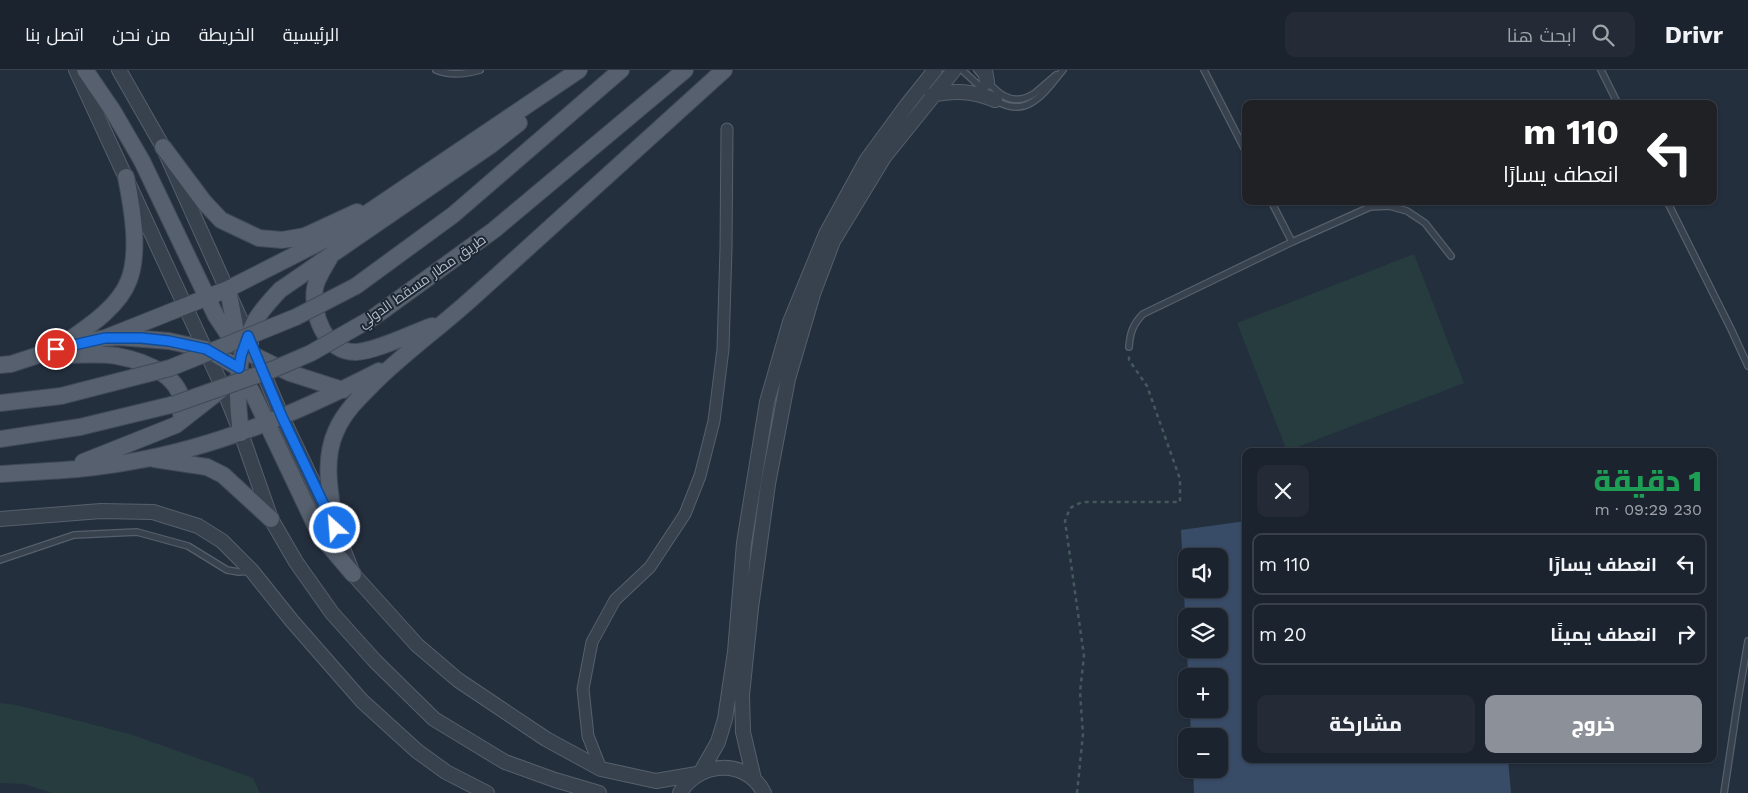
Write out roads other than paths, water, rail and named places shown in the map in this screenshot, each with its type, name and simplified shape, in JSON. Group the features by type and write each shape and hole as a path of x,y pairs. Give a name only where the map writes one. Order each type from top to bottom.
{"main road":[{"path":"85,70 113,111 142,161 216,316 245,346 290,373 343,390"},
{"path":"0,365 37,356 56,349 105,338 228,289 338,233 578,70"},
{"path":"62,470 176,425 223,388 262,310 280,290 334,251 491,145 565,86 578,70"},
{"path":"0,403 61,396 170,368 296,317 356,286 453,215 621,70"},
{"name":"طريق مطار مسقط الدولي","path":"0,439 80,427 175,404 274,369 311,353 374,317 494,230 685,70"},
{"path":"335,528 328,476 329,456 335,433 344,416 360,396 724,70"},
{"path":"163,147 204,202 221,220 259,238 282,240 305,236 395,195"},
{"path":"56,349 96,322 120,295 130,279 135,239 133,212 126,177"},
{"path":"334,251 315,288 315,310 321,328 328,338 341,349 358,352 445,321"},
{"path":"228,289 235,321 245,346"},
{"path":"105,338 160,340 206,349 234,365 274,420 320,535 353,574"},
{"path":"37,356 91,354 116,356 146,363 165,375 176,385 183,408 176,425"},
{"path":"0,474 62,470 129,462 212,443 274,420 343,390 396,362"},
{"path":"234,365 241,433"},
{"path":"147,458 207,467 223,475 271,519"}],"street":[{"path":"76,70 223,388 271,519 296,562 332,613 376,661 434,719 505,762 599,793"},
{"path":"119,70 163,147 228,289"},
{"path":"680,793 685,785 699,773 718,742 725,719 735,652 744,543 767,402 790,322 826,234 866,161 935,70"},
{"path":"764,793 754,779 743,732 742,695 751,608 768,484 788,379 813,294 833,241 884,157 954,70"},
{"path":"932,95 948,91 964,91 980,94 995,100"},
{"path":"601,769 588,736 583,689 592,642 615,600 650,567 685,514 700,476 714,421 723,349 727,238 727,130"},
{"path":"245,346 274,420 335,528 353,574 417,646 458,680 546,739 601,769 656,781 699,773 719,767 738,770 754,779"},
{"path":"0,519 101,511 153,512 198,526 222,541 252,571 292,621 362,701 417,751 446,772 487,793"}],"lane":[{"path":"436,70 444,73 460,74 468,74 480,70"},
{"path":"962,70 995,100 1014,107 1027,105 1047,90 1063,71"},
{"path":"977,70 986,76 1002,95 1010,99 1028,97 1063,71"},
{"path":"1204,70 1242,144"},
{"path":"1601,70 1616,100"},
{"path":"1274,205 1292,242"},
{"path":"1669,205 1748,366"},
{"path":"1129,347 1130,334 1135,322 1143,314 1292,242 1370,207 1388,206 1407,212 1425,223 1451,256"},
{"path":"0,560 74,535 137,532 188,546 227,570 239,572 252,571"},
{"path":"1724,793 1748,641"}],"water":[{"path":"1242,522 1242,763 1508,763 1511,793 1194,793 1193,778 1228,778 1228,728 1191,728 1190,718 1228,718 1228,668 1188,668 1187,658 1228,658 1228,608 1185,608 1184,598 1228,598 1228,548 1182,548 1181,530"}]}
